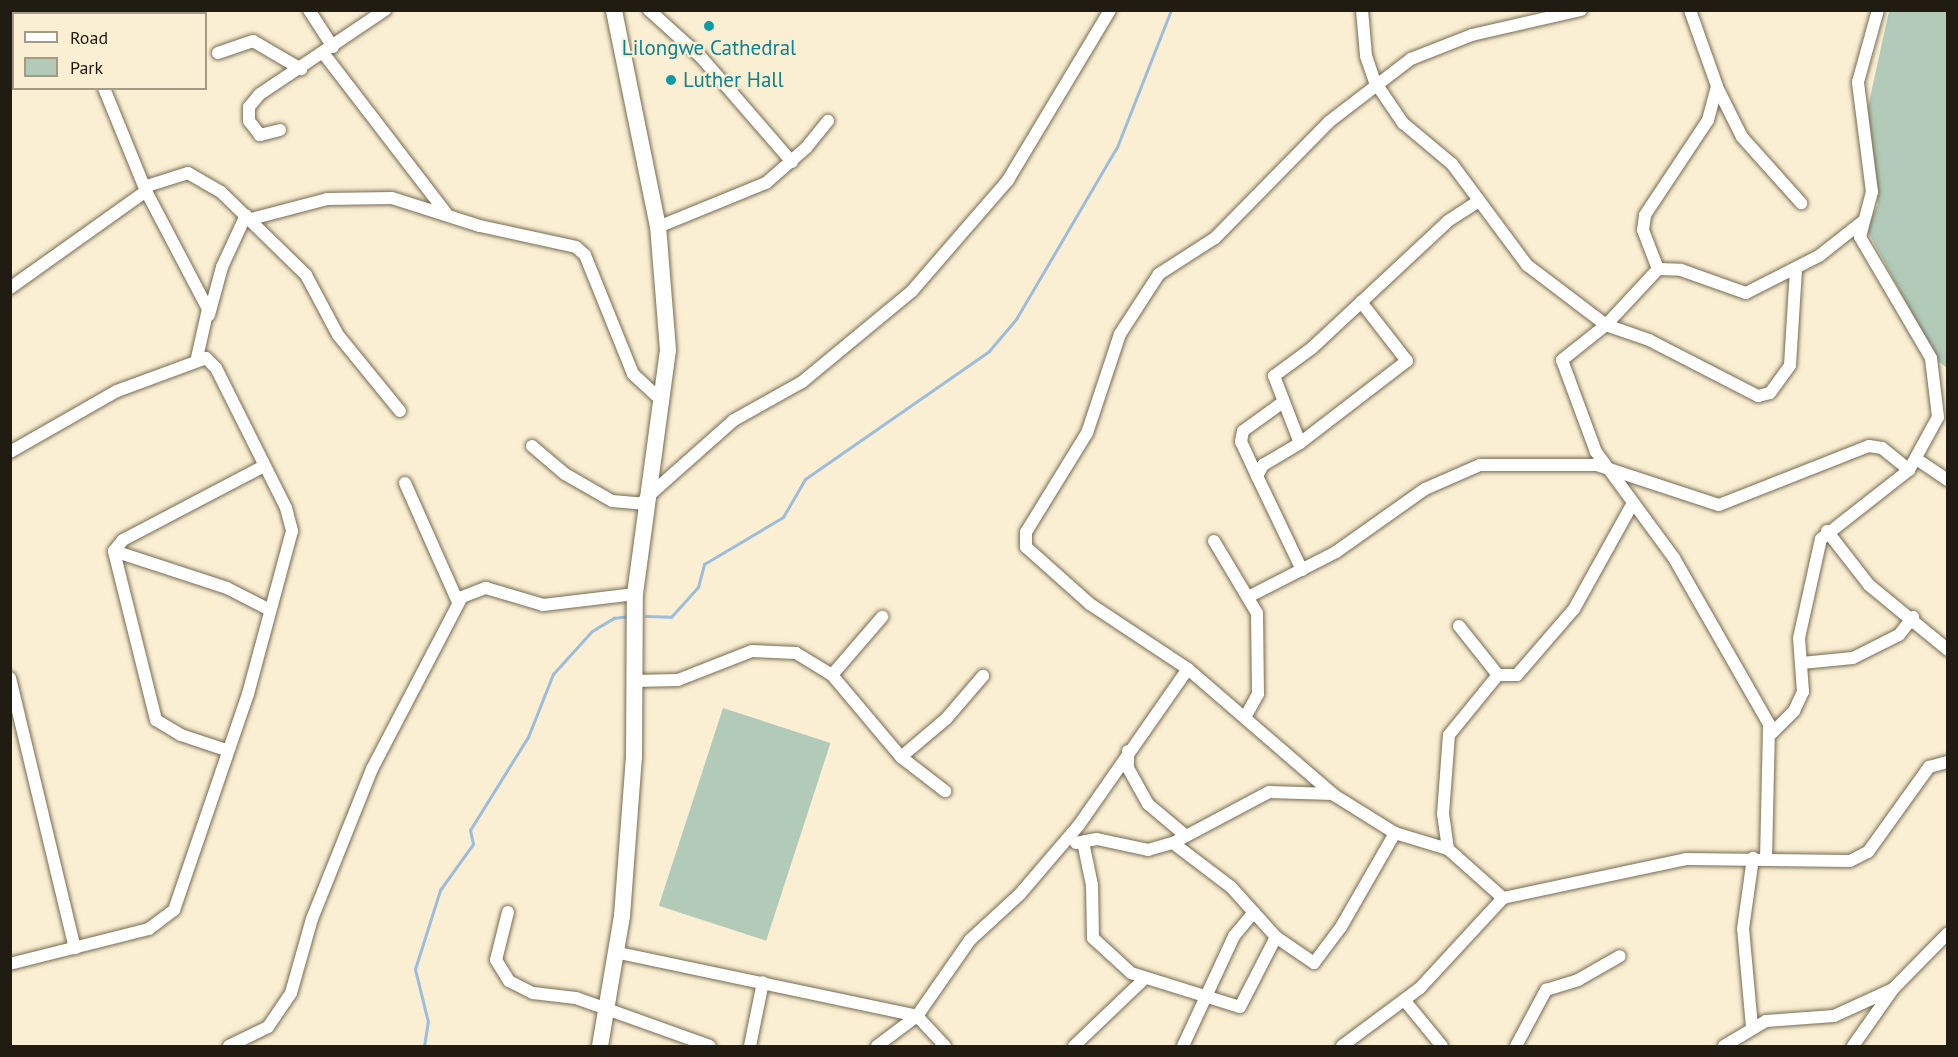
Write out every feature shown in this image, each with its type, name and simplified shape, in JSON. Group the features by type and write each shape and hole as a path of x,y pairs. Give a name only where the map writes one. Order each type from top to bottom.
{"street":[{"path":"309,10 329,50 447,214"},
{"path":"279,130 260,135 249,121 249,107 276,82 301,69 385,10"},
{"path":"600,1047 619,953 634,758 635,594 644,501 663,402 668,327 658,227 614,10"},
{"path":"649,10 712,68 745,114 792,162"},
{"path":"532,446 565,474 612,501 644,501 734,420 802,382 912,291 1008,180 1110,10"},
{"path":"1362,10 1366,56 1375,82 1403,123 1452,164 1527,265 1606,326 1649,340 1758,396 1770,393 1790,365 1796,269"},
{"path":"1503,898 1448,849 1395,833 1334,795 1246,716 1188,669 1066,585 1026,547 1026,532 1079,449 1120,334 1149,284 1215,238 1308,142 1375,82 1410,59 1472,35 1581,10"},
{"path":"1690,10 1717,86 1742,137 1801,203"},
{"path":"1771,734 1794,711 1803,692 1799,638 1827,531 1909,470 1918,460 1938,417 1937,383 1931,358 1863,245 1862,222 1872,192 1858,82 1878,10"},
{"path":"218,53 253,40 301,69"},
{"path":"1658,269 1643,230 1645,215 1708,120 1717,86"},
{"path":"105,90 147,189 209,315"},
{"path":"658,227 748,193 792,162 828,121"},
{"path":"10,288 147,189 195,174 249,217 306,275 338,335 400,411"},
{"path":"249,217 345,198 392,198 581,250 633,374 663,402"},
{"path":"1300,443 1301,433 1282,403 1274,376 1361,302 1448,221 1479,201"},
{"path":"197,358 222,267 249,217"},
{"path":"1658,269 1681,270 1746,292 1796,269 1862,222"},
{"path":"1658,269 1606,326 1563,360 1608,469 1689,584 1771,734 1766,859"},
{"path":"1257,476 1263,465 1300,443 1407,361 1361,302"},
{"path":"10,452 107,396 197,358"},
{"path":"10,964 149,928 174,909 270,610 292,531 264,466 216,368 197,358"},
{"path":"1282,403 1243,431 1241,442 1302,570"},
{"path":"1250,596 1302,570 1425,489 1480,465 1608,469 1719,505 1869,446 1882,448 1909,470"},
{"path":"1918,460 1947,480"},
{"path":"114,551 123,540 264,466"},
{"path":"405,483 458,602"},
{"path":"1498,675 1517,675 1549,644 1605,561 1634,503"},
{"path":"1827,531 1869,585 1913,617 1947,650"},
{"path":"1214,542 1250,596 1259,628 1258,694 1246,716"},
{"path":"114,551 227,588 270,610"},
{"path":"114,551 156,720 174,732 226,750"},
{"path":"229,1047 268,1027 291,993 312,919 372,769 458,602 486,588 543,604 635,594"},
{"path":"832,675 882,617"},
{"path":"1802,663 1853,658 1899,634 1913,617"},
{"path":"1459,626 1498,675"},
{"path":"633,681 678,680 768,649 796,653 832,675 901,757 945,791"},
{"path":"877,1047 917,1016 970,940 1061,848 1128,750 1188,669"},
{"path":"1448,849 1443,814 1449,735 1498,675"},
{"path":"901,757 946,719 983,676"},
{"path":"10,678 75,948"},
{"path":"1128,750 1128,768 1148,804 1185,835"},
{"path":"1342,1047 1405,1001 1503,898 1686,859 1859,858 1929,768 1947,762"},
{"path":"1061,848 1083,842 1113,841 1148,850 1173,843 1269,792 1334,795"},
{"path":"1173,843 1231,887 1276,938 1317,961 1395,833"},
{"path":"1083,842 1092,885 1093,938 1117,965 1144,979 1235,1007 1244,1004 1276,938"},
{"path":"1752,1027 1743,929 1753,858"},
{"path":"508,912 496,952 503,975 533,993 576,998 710,1047"},
{"path":"1183,1047 1208,999 1234,936 1254,912"},
{"path":"1853,1047 1893,989 1947,933"},
{"path":"619,953 917,1016 945,1047"},
{"path":"1516,1047 1546,990 1578,980 1620,956"},
{"path":"1074,1047 1144,979"},
{"path":"750,1047 763,982"},
{"path":"1724,1047 1752,1027 1776,1018 1850,1011 1893,989"},
{"path":"1405,1001 1442,1047"}],"green space":[{"path":"1889,11 1947,11 1947,368 1938,361 1866,228 1878,205 1868,107"},
{"path":"723,708 830,743 766,941 659,906"}],"waterway":[{"path":"646,616 671,617 698,587 704,564 783,517 805,479 989,351 1016,319 1117,147 1171,10"},
{"path":"424,1046 428,1022 415,969 440,890 473,844 470,830 528,737 553,674 592,631 614,618 629,616"}],"place":[{"name":"Lilongwe Cathedral","path":"709,26"},
{"name":"Luther Hall","path":"671,80"}]}
